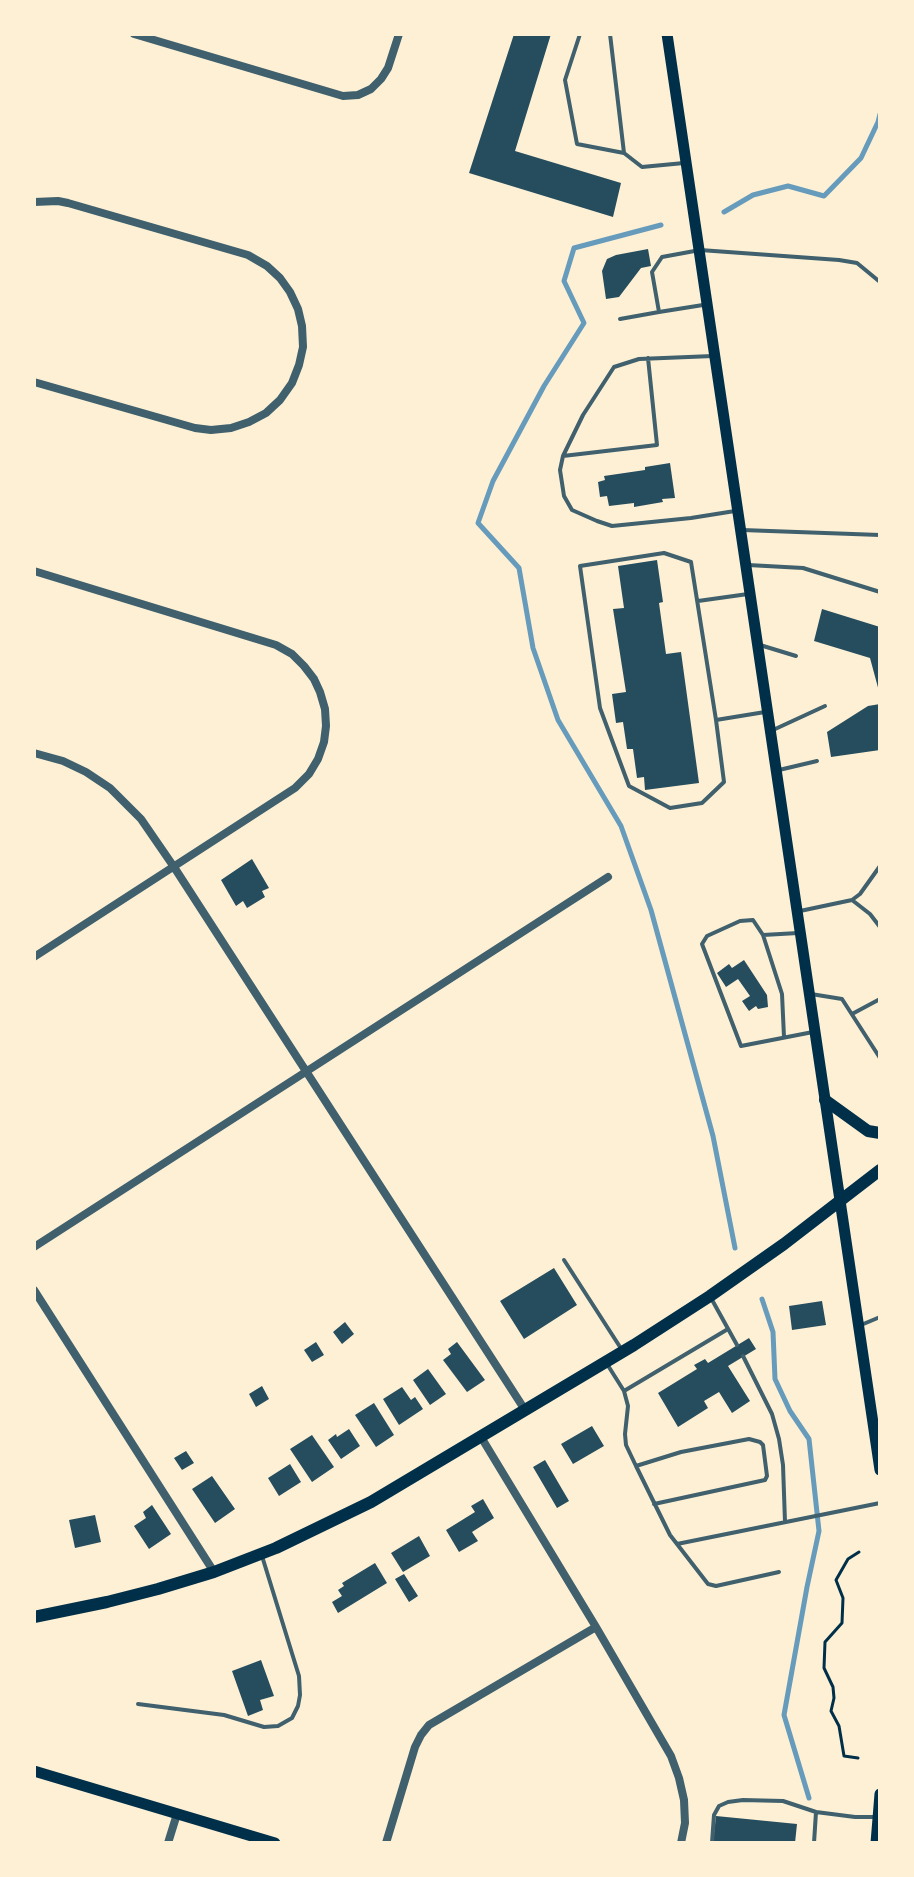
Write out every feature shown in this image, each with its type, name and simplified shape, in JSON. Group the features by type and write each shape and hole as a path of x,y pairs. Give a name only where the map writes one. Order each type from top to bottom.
{"main road":[{"path":"667,34 878,1440 880,1470"},
{"path":"825,1100 868,1131 880,1133"},
{"path":"34,1617 120,1599 214,1572 262,1554 371,1502 623,1352 710,1296 880,1170"},
{"path":"34,1771 275,1843"},
{"path":"876,1843 880,1794"}],"street":[{"path":"134,34 343,96 358,95 371,89 381,79 388,68 399,34"},
{"path":"34,202 68,203 248,255 267,266 290,292 298,309 303,347 292,383 280,400 266,413 231,428 195,428 34,382"},
{"path":"34,571 264,640 284,649 314,679 325,709 326,726 318,759 295,788 34,957"},
{"path":"34,753 74,767 110,788 141,819 525,1410"},
{"path":"34,1247 608,877"},
{"path":"34,1290 214,1572"},
{"path":"481,1437 671,1756 684,1800 685,1823 681,1843"},
{"path":"386,1843 415,1747 429,1725 596,1627"},
{"path":"168,1843 177,1814"}],"lane":[{"path":"580,34 565,80 577,144 624,153 642,167 686,162"},
{"path":"610,34 624,153"},
{"path":"659,312 652,272 662,257 700,250 857,263 880,282"},
{"path":"620,319 708,305"},
{"path":"715,356 648,358 614,367 583,415 563,456 560,470 564,496 572,510 612,526 738,510"},
{"path":"563,456 657,445 648,358"},
{"path":"741,530 880,535"},
{"path":"664,553 691,562 698,601 724,782 702,803 670,808 629,786 600,708 580,566 664,553"},
{"path":"746,565 803,568 880,592"},
{"path":"698,601 750,594"},
{"path":"757,644 796,656"},
{"path":"771,731 825,706"},
{"path":"716,720 768,711"},
{"path":"777,771 817,761"},
{"path":"797,911 852,900 880,866"},
{"path":"852,900 870,914 880,927"},
{"path":"784,1037 782,994 763,935 753,920 740,921 707,936 702,944 741,1046 815,1031"},
{"path":"763,935 800,933"},
{"path":"809,994 842,999 880,1058"},
{"path":"852,1014 880,999"},
{"path":"564,1260 623,1352"},
{"path":"710,1296 737,1345"},
{"path":"859,1326 880,1317"},
{"path":"624,1391 728,1329"},
{"path":"743,1356 768,1404 779,1439 785,1522"},
{"path":"606,1362 624,1391 628,1406 626,1445 670,1535 708,1584 716,1586 779,1572"},
{"path":"867,1382 880,1380"},
{"path":"636,1466 681,1452 749,1439 763,1445 765,1480 654,1504"},
{"path":"677,1544 880,1503"},
{"path":"138,1704 224,1715 264,1727 278,1726 292,1718 300,1695 299,1676 262,1554"},
{"path":"712,1843 714,1815 719,1806 728,1802 783,1801 816,1812 878,1817"},
{"path":"814,1843 816,1812"}],"path":[{"path":"858,1758 844,1756 839,1726 831,1711 833,1687 824,1668 825,1642 842,1623 843,1598 836,1580 848,1559 859,1552"}],"building":[{"path":"514,34 551,34 515,151 621,183 613,217 469,173"},
{"path":"648,249 651,266 641,268 619,297 606,299 602,271 607,259"},
{"path":"670,463 675,498 634,507 634,503 609,506 607,496 600,497 598,482 605,480 604,476"},
{"path":"657,560 666,654 681,652 699,783 645,790 644,777 637,778 633,749 627,749 623,722 616,723 612,694 626,692 613,609 624,608 618,566"},
{"path":"822,609 880,627 880,695 870,658 814,641"},
{"path":"880,704 880,750 831,757 827,732 868,706"},
{"path":"252,859 269,888 262,891 265,897 247,908 243,901 236,906 221,880"},
{"path":"744,960 767,995 768,1007 758,1009 756,1006 749,1011 742,1001 750,996 738,979 726,987 717,973 729,964 732,968"},
{"path":"554,1268 577,1305 524,1339 500,1301"},
{"path":"822,1301 826,1325 792,1330 789,1306"},
{"path":"345,1322 354,1334 342,1344 333,1332"},
{"path":"749,1338 756,1349 728,1366 750,1401 732,1413 719,1392 704,1401 708,1408 678,1427 658,1393 697,1369 694,1365 705,1359 708,1363"},
{"path":"316,1342 324,1355 312,1362 304,1350"},
{"path":"457,1342 485,1380 467,1392 443,1360 451,1354 448,1349"},
{"path":"428,1369 446,1394 430,1405 413,1380"},
{"path":"262,1386 269,1399 256,1407 249,1394"},
{"path":"402,1387 411,1400 415,1397 423,1409 399,1425 383,1399"},
{"path":"374,1403 394,1435 376,1447 355,1415"},
{"path":"592,1426 604,1446 573,1464 561,1444"},
{"path":"349,1429 360,1446 341,1459 328,1440"},
{"path":"312,1435 334,1467 312,1482 290,1449"},
{"path":"186,1451 194,1463 182,1470 174,1458"},
{"path":"545,1460 569,1501 557,1508 533,1467"},
{"path":"290,1464 301,1482 279,1496 268,1478"},
{"path":"212,1476 235,1509 215,1523 192,1489"},
{"path":"483,1499 494,1518 472,1532 478,1541 459,1552 446,1530 475,1512 471,1506"},
{"path":"152,1505 171,1534 149,1549 134,1526 146,1518 143,1512"},
{"path":"95,1515 101,1542 75,1548 69,1520"},
{"path":"419,1536 430,1556 403,1572 391,1553"},
{"path":"375,1563 387,1583 338,1613 332,1602 342,1596 338,1590 344,1586 342,1583"},
{"path":"404,1574 418,1596 409,1602 395,1579"},
{"path":"261,1660 274,1696 260,1700 263,1710 248,1716 232,1671"},
{"path":"716,1816 797,1824 795,1843 713,1843"}],"waterway":[{"path":"724,212 753,195 788,186 824,196 861,158 880,114"},
{"path":"661,225 574,248 564,281 584,323 544,386 493,481 478,523 519,568 533,648 558,720 621,826 651,910 713,1136 735,1248"},
{"path":"762,1299 773,1332 775,1379 790,1411 809,1439 819,1531 784,1715 809,1798"}]}
